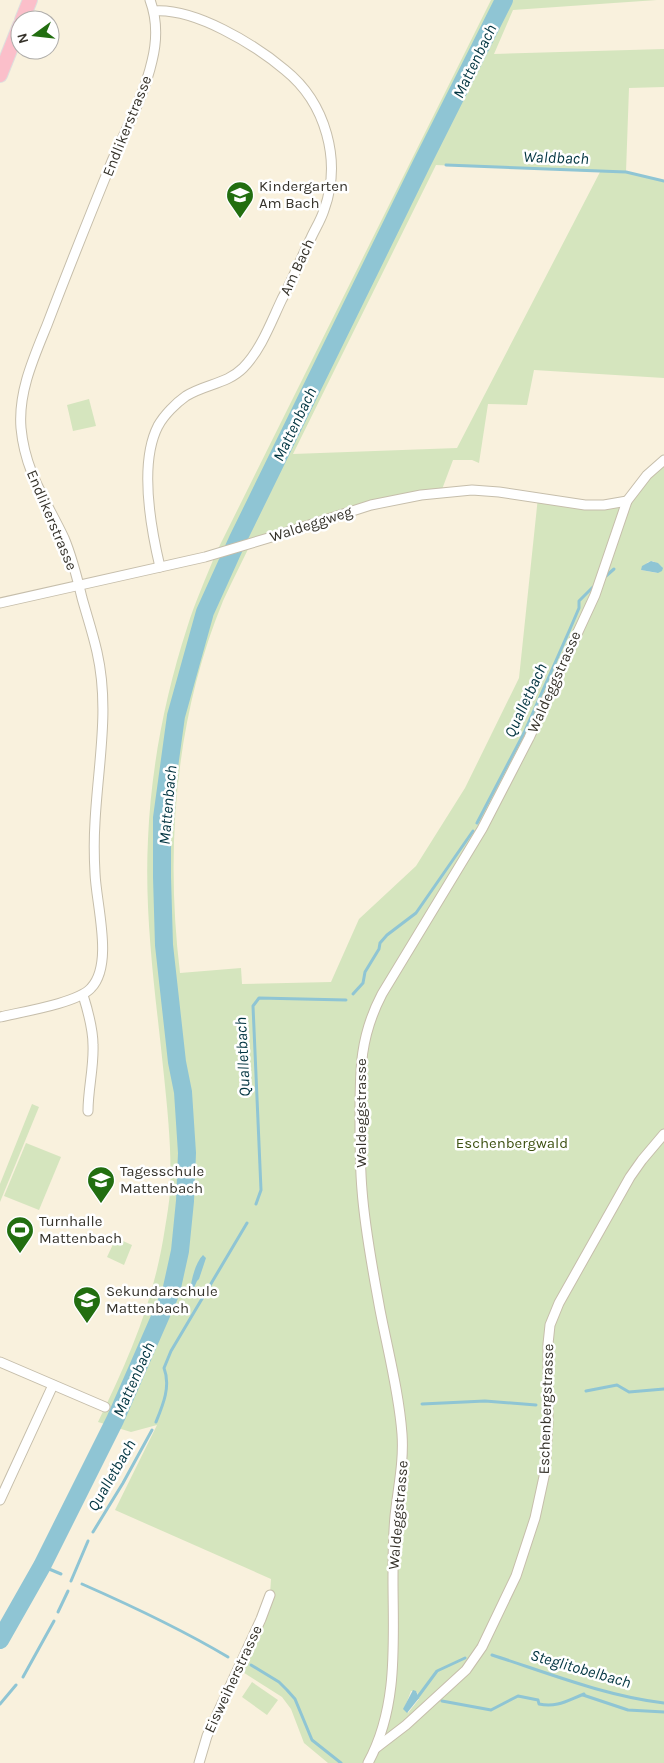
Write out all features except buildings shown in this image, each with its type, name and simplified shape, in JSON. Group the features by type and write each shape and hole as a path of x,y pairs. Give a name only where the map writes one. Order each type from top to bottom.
{"main road":[{"path":"0,75 10,50"}],"street":[{"name":"Endlikerstrasse","path":"83,995 92,988 101,972 103,958 95,875 95,835 104,715 103,689 97,654 74,564 34,481 25,453 21,427 21,408 25,385 37,351 150,68 156,41 154,10 150,0"},
{"name":"Am Bach","path":"154,10 166,10 197,19 232,33 273,60 294,77 309,96 322,118 330,147 331,181 324,210 290,285 252,359 230,378 186,396 169,411 158,427 151,449 148,483 152,534 160,567"},
{"name":"Waldeggstrasse","path":"376,1748 385,1719 392,1679 393,1545 403,1445 398,1403 363,1206 360,1073 363,1045 371,1017 382,994 482,829 529,738 595,594 627,501 647,475 664,460"},
{"name":"Waldeggweg","path":"0,603 205,557 371,505 441,492 472,490 498,492 591,505 627,501"},
{"path":"0,1017 83,995 89,1013 93,1043 92,1073 88,1090 88,1111"},
{"name":"Eschenbergstrasse","path":"376,1748 406,1725 466,1670 482,1647 512,1585 531,1534 545,1472 548,1423 548,1344 552,1320 559,1304 630,1177 664,1134"},
{"path":"0,1362 105,1407"},
{"path":"0,1500 53,1385"},
{"name":"Eisweiherstrasse","path":"199,1763 207,1736 261,1619 270,1595"},
{"path":"368,1763 376,1748"}],"green space":[{"name":"Eschenbergwald","path":"491,0 657,0 513,10 494,54 664,49 664,87 629,88 626,172 664,182 664,378 534,370 527,405 488,404 479,463 472,460 453,460 441,492 371,505 251,543 223,601 207,645 194,691 184,737 178,784 174,832 174,879 180,973 241,968 242,984 331,982 359,919 416,866 465,788 519,678 538,497 576,504 627,501 664,460 664,1763 328,1763 304,1743 291,1709 282,1697 238,1669 270,1595 271,1579 115,1510 157,1425 131,1432 98,1422 130,1351 147,1304 160,1255 170,1192 168,1120 149,928 147,869 152,786 160,732 179,654 216,553","holes":["436,165 600,172 457,448 293,454","653,561 662,567 657,573 641,570 648,562","411,1691 417,1692 419,1699 408,1713 405,1707"]},
{"path":"89,399 96,426 73,431 67,405"},
{"path":"32,1104 39,1107 0,1202 0,1184"},
{"path":"26,1143 61,1157 39,1210 4,1196"},
{"path":"116,1238 132,1245 124,1265 107,1257"},
{"path":"252,1682 278,1700 267,1715 242,1697"}],"water":[{"path":"651,561 658,563 663,568 662,571 658,573 641,570 642,566"},
{"path":"203,1255 206,1258 199,1279 190,1292 192,1278"},
{"path":"413,1690 416,1691 419,1698 407,1713 403,1709"}],"waterway":[{"name":"Mattenbach","path":"0,1640 42,1566 115,1420 171,1292 180,1251 187,1153 183,1092 177,1062 164,945 162,818 176,716 205,612 238,539 504,0"},
{"name":"Waldbach","path":"421,165 426,165"},
{"name":"Waldbach","path":"446,165 626,172 664,181"},
{"name":"Qualletbach","path":"606,576 614,569"},
{"name":"Qualletbach","path":"477,823 524,733 579,608 579,601 593,587"},
{"name":"Qualletbach","path":"353,994 363,983 365,972 379,949 380,943 387,935 416,913 473,831"},
{"name":"Qualletbach","path":"256,1204 261,1190 253,1006 259,998 346,1000"},
{"name":"Qualletbach","path":"156,1422 166,1389 167,1382 164,1368 171,1351 247,1223"},
{"path":"586,1391 617,1385 629,1392 664,1389"},
{"path":"422,1404 485,1401 536,1405"},
{"name":"Qualletbach","path":"93,1532 152,1430"},
{"name":"Qualletbach","path":"71,1581 88,1541"},
{"path":"42,1566 61,1574"},
{"path":"82,1584 156,1618 228,1657"},
{"name":"Qualletbach","path":"58,1612 68,1591"},
{"name":"Qualletbach","path":"23,1677 54,1621"},
{"name":"Steglitobelbach","path":"492,1655 598,1689 642,1700 664,1703"},
{"name":"Steglitobelbach","path":"417,1698 437,1671 465,1658"},
{"path":"251,1665 279,1682 287,1690 295,1699 312,1740 341,1763"},
{"name":"Qualletbach","path":"0,1704 16,1685"},
{"path":"442,1701 491,1710 518,1696 538,1700 539,1704 551,1705 562,1703 584,1694"},
{"path":"583,1695 628,1710 664,1712"}],"place":[{"name":"Kindergarten Am Bach","path":"240,219"},
{"name":"Tagesschule Mattenbach","path":"101,1204"},
{"name":"Turnhalle Mattenbach","path":"20,1254"},
{"name":"Sekundarschule Mattenbach","path":"87,1324"}]}
